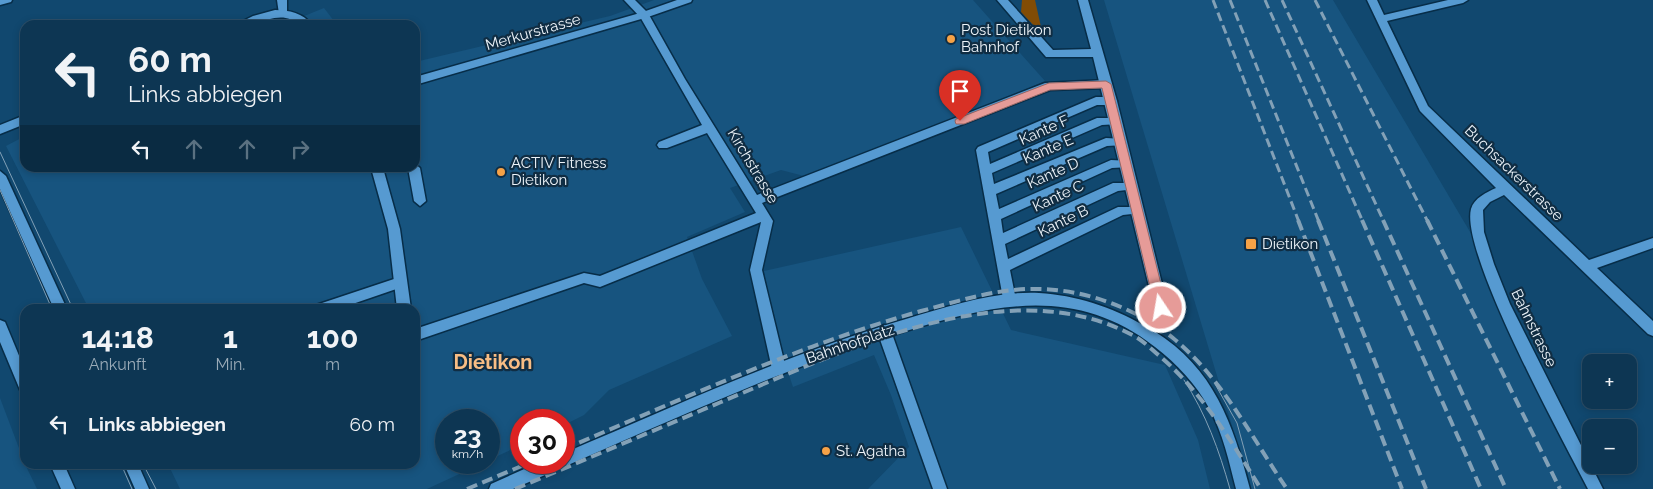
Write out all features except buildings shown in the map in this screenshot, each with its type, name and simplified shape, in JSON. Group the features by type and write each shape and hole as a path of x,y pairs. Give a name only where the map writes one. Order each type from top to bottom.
{"street":[{"path":"0,2 7,0"},
{"path":"282,0 283,12"},
{"name":"Kirchstrasse","path":"629,0 644,15 767,221 756,270 779,369"},
{"name":"Merkurstrasse","path":"420,80 644,15 687,0"},
{"path":"1002,0 1050,54 1097,53"},
{"path":"1083,0 1111,101 1161,308 1146,332"},
{"name":"Buchsackerstrasse","path":"1372,0 1424,108 1470,155 1507,188 1653,330"},
{"path":"1381,19 1463,0"},
{"path":"253,20 283,12 300,20"},
{"path":"755,201 1049,86 1106,84"},
{"path":"1009,300 982,150 1096,101 1111,101"},
{"path":"0,130 20,121"},
{"name":"Kante F","path":"986,171 1101,121 1116,121"},
{"path":"663,145 710,128"},
{"name":"Kante E","path":"990,191 1106,142 1120,142"},
{"name":"Kante D","path":"994,216 1111,164 1126,164"},
{"path":"378,172 394,229 403,304"},
{"path":"415,172 420,201"},
{"path":"0,176 59,304"},
{"name":"Kante C","path":"999,241 1117,186 1131,186"},
{"name":"Bahnstrasse","path":"1507,188 1483,201 1479,206 1476,218 1479,236 1512,324 1596,489"},
{"name":"Kante B","path":"1004,267 1122,210 1137,210"},
{"path":"420,333 584,278 600,282 764,215"},
{"path":"1588,266 1653,243"},
{"path":"336,304 400,282"},
{"name":"Bahnhofplatz","path":"575,455 779,369 848,342 884,331 1009,300 1069,302 1113,314 1146,332 1191,372 1212,400 1228,435 1243,489"},
{"path":"0,326 20,374"},
{"path":"884,331 940,489"},
{"path":"60,469 68,489"},
{"path":"133,469 142,489"},
{"path":"496,489 530,474"}],"shaded area":[{"path":"654,0 973,0 1045,81 910,138 804,176 781,170 730,188 745,212 687,237 702,279 732,336 609,390 584,415 575,420 575,409 510,409 510,450 500,455 500,409 435,409 435,474 459,474 427,489 180,489 170,469 420,469 420,304 86,304 6,146 20,139 20,172 420,172 420,61 610,16"},
{"path":"1022,0 1035,0 1041,27 1036,28 1021,12"},
{"path":"1104,0 1333,0 1502,286 1582,450 1582,474 1594,474 1601,489 1247,489 1248,479"},
{"path":"324,8 333,20 294,20"},
{"path":"961,227 1011,330 1165,365 1198,440 1210,489 868,489 909,447 891,395 874,355 793,387 776,336 764,271"},
{"path":"0,398 20,451 20,469 27,469 37,489 0,489"}],"tram line":[{"path":"0,152 71,304"},
{"path":"0,190 50,304"},
{"path":"1184,380 1199,406 1211,433 1230,489"},
{"path":"1215,384 1237,423 1255,489"},
{"path":"123,469 132,489"},
{"path":"146,469 156,489"}],"railway":[{"path":"1213,0 1299,222"},
{"path":"1230,0 1319,222"},
{"path":"1265,0 1363,222"},
{"path":"1282,0 1384,222"},
{"path":"1315,0 1428,221"},
{"path":"1298,220 1402,489"},
{"path":"1318,220 1426,489"},
{"path":"1362,220 1481,489"},
{"path":"1383,220 1506,489"},
{"path":"1428,221 1560,489"},
{"path":"575,444 741,374 875,325 950,303 993,293 1022,289 1055,290 1073,292 1109,302 1143,318 1173,338 1207,371 1235,409 1287,489"},
{"path":"515,489 819,361 872,341 926,324 981,314 1035,311 1087,318 1136,337 1144,343 1172,367 1201,400 1261,489"},
{"path":"467,489 510,471"}],"place":[{"name":"Post Dietikon Bahnhof","path":"951,39"},
{"name":"ACTIV Fitness Dietikon","path":"501,172"},
{"name":"Dietikon","path":"1251,244"},
{"name":"St. Agatha","path":"826,451"}],"district":[{"name":"Dietikon","path":"493,362"}],"route":[{"path":"960,121 1049,86 1106,84 1161,308"}]}
